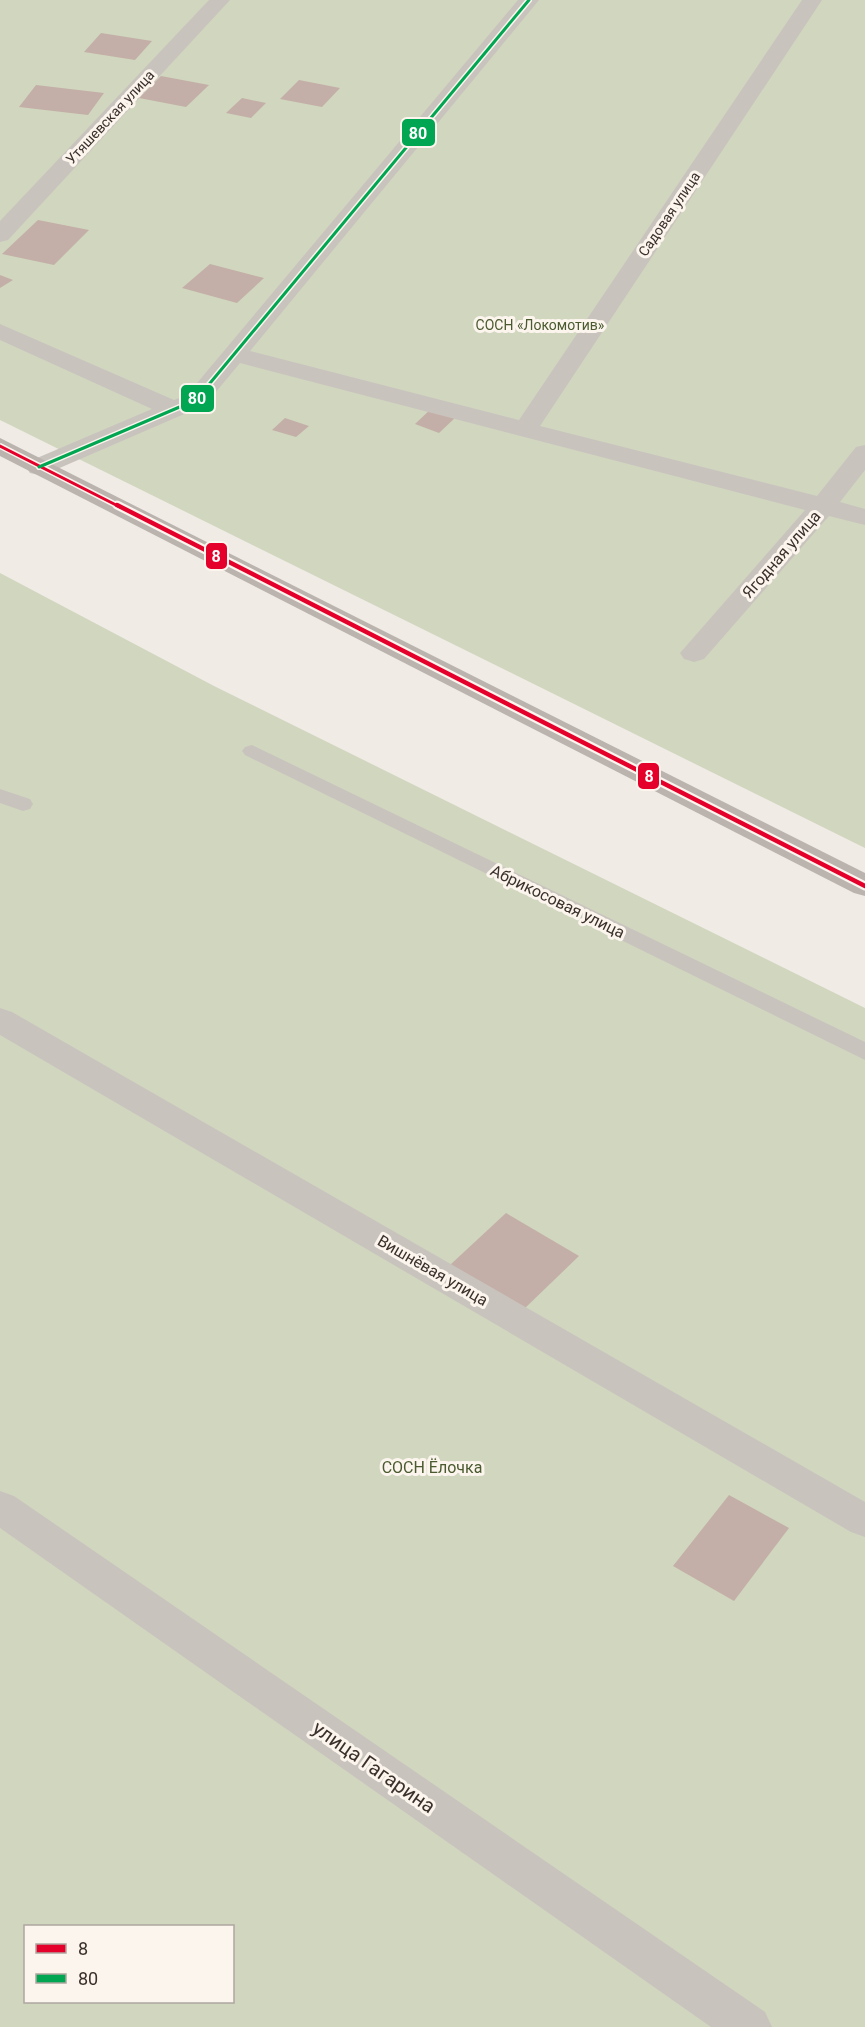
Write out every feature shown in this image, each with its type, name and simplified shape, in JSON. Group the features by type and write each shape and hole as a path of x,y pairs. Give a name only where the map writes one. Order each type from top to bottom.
{"street":[{"name":"Утяшевская улица","path":"0,235 220,0"},
{"path":"39,467 196,400 236,355 529,0"},
{"name":"Садовая улица","path":"526,428 812,0"},
{"path":"0,331 174,410"},
{"path":"236,355 865,517"},
{"path":"0,446 865,886"},
{"name":"Ягодная улица","path":"694,653 823,506 865,453"},
{"name":"Вишнёвая улица","path":"0,1020 865,1521"},
{"name":"улица Гагарина","path":"0,1507 749,2027"}],"lane":[{"name":"Абрикосовая улица","path":"252,751 865,1052"},
{"path":"0,796 24,804"}],"green space":[{"name":"СОСН «Локомотив»","path":"0,0 865,0 865,848 0,420"},
{"name":"СОСН Ёлочка","path":"0,573 214,686 865,1008 865,2027 0,2027"}],"building":[{"path":"101,33 152,41 135,60 84,52"},
{"path":"161,76 209,85 186,107 139,98"},
{"path":"299,80 340,88 322,107 280,99"},
{"path":"36,85 104,93 88,115 19,107"},
{"path":"242,98 266,103 251,118 226,113"},
{"path":"38,220 89,230 54,265 2,254"},
{"path":"210,264 264,278 237,303 182,288"},
{"path":"0,275 13,280 0,288"},
{"path":"432,408 457,416 439,433 415,424"},
{"path":"285,418 309,426 296,437 272,430"},
{"path":"506,1213 579,1256 523,1310 450,1265"},
{"path":"729,1495 789,1528 734,1601 673,1566"}],"transit line":[{"name":"80","path":"39,467 196,400 529,0"},
{"name":"8","path":"0,446 865,886"}]}
